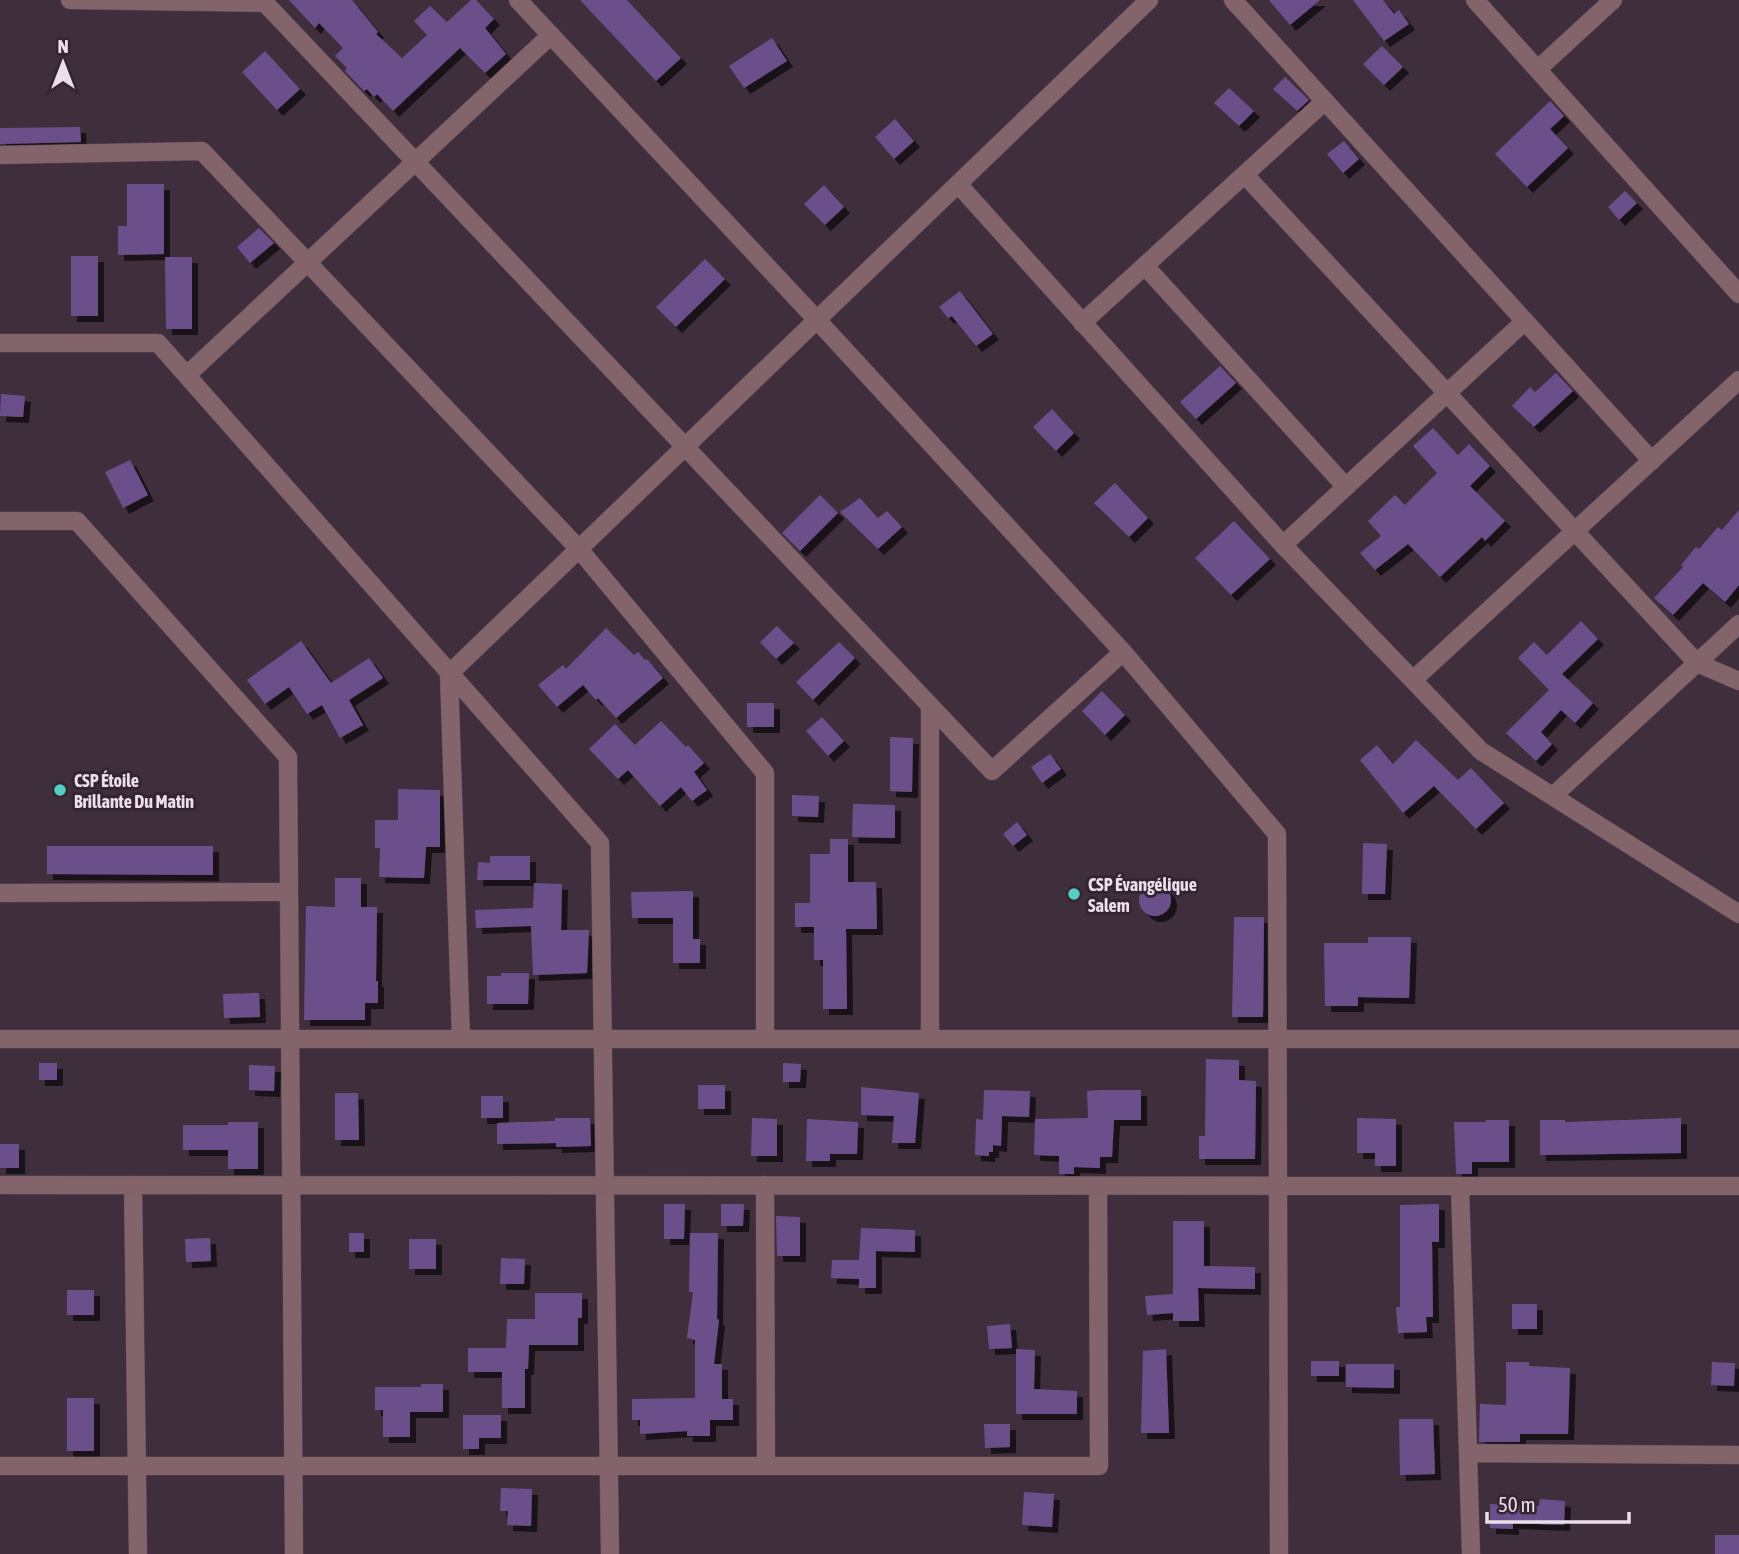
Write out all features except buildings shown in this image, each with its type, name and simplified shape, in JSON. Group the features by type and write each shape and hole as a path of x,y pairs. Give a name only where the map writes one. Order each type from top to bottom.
{"street":[{"path":"70,0 265,3 992,771 1123,652"},
{"path":"518,0 1123,652 1277,834 1279,1554"},
{"path":"461,1039 449,674 1149,0"},
{"path":"1233,0 1652,461"},
{"path":"1475,0 1739,294"},
{"path":"1538,69 1613,0"},
{"path":"187,375 551,35"},
{"path":"1082,323 1325,101"},
{"path":"0,155 202,151 579,549 765,773 765,1039"},
{"path":"1245,175 1697,663 1739,681"},
{"path":"958,184 1283,545 1481,751 1739,914"},
{"path":"1145,266 1346,487"},
{"path":"1283,545 1525,321"},
{"path":"0,343 158,343 600,843 610,1554"},
{"path":"1413,680 1739,380"},
{"path":"0,521 77,521 288,757 294,1554"},
{"path":"1553,796 1739,624"},
{"path":"930,705 930,1039"},
{"path":"0,893 289,892"},
{"path":"0,1039 1739,1039"},
{"path":"0,1185 1739,1186"},
{"path":"133,1185 138,1554"},
{"path":"765,1185 766,1466"},
{"path":"0,1466 1099,1466 1098,1186"},
{"path":"1460,1186 1471,1554"},
{"path":"1468,1453 1739,1455"}],"place":[{"name":"CSP Étoile Brillante Du Matin","path":"60,790"},
{"name":"CSP Évangélique Salem","path":"1074,894"}]}
